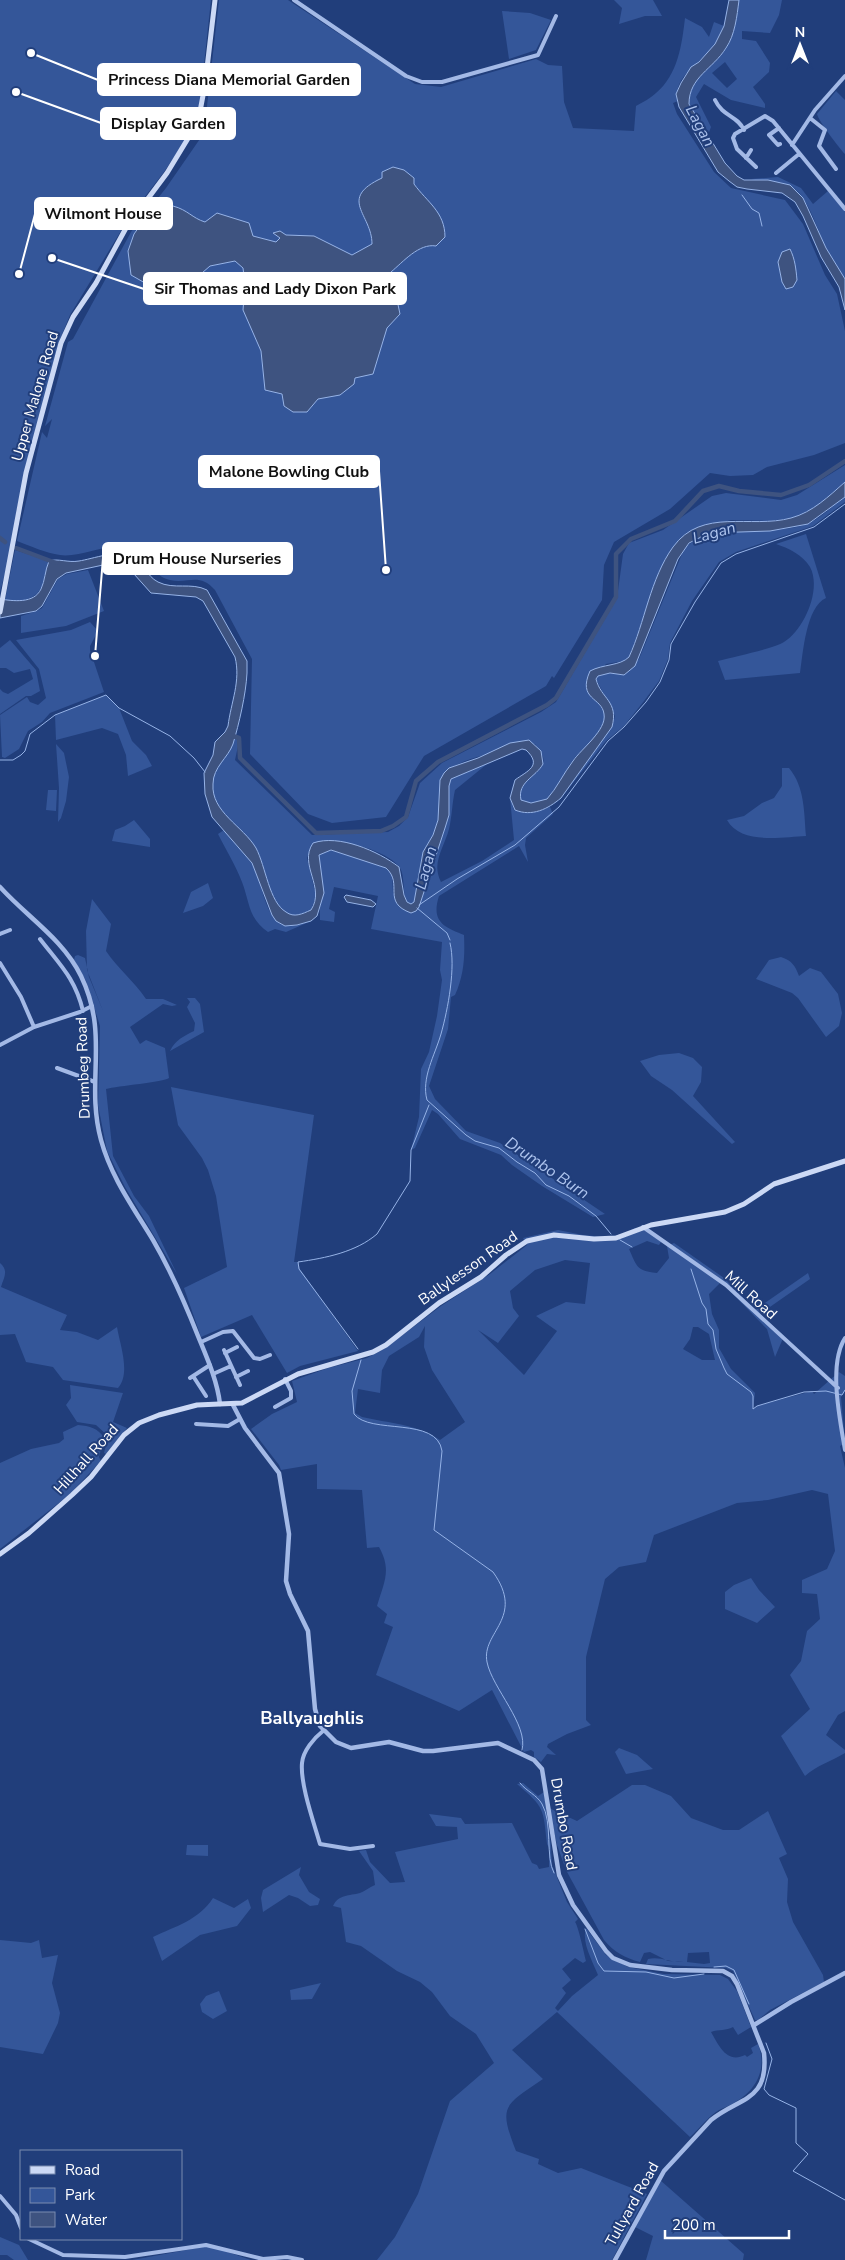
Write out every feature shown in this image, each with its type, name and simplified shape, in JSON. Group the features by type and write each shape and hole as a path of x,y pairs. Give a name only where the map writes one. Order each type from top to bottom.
{"main road":[{"name":"Upper Malone Road","path":"0,612 26,474 65,334 73,317 96,283 133,217 167,173 198,122 205,85 215,0"},
{"name":"Ballylesson Road","path":"233,1405 242,1403 285,1379 313,1368 360,1357 386,1345 440,1302 481,1277 506,1255 527,1241 554,1235 607,1240 624,1236 643,1227 725,1212 744,1204 774,1184 845,1161"},
{"name":"Hillhall Road","path":"0,1554 29,1533 72,1496 91,1477 124,1435 139,1423 159,1414 197,1405 233,1405"}],"street":[{"path":"294,0 406,76 422,82 442,82 538,54 556,16"},
{"path":"792,145 810,118 845,76"},
{"path":"715,100 719,109 738,120 744,130"},
{"path":"756,167 737,149 733,142 734,136 765,116 773,121 845,209"},
{"path":"810,118 825,130 819,146 836,167 841,160"},
{"path":"779,128 769,135 778,145 780,144"},
{"path":"746,158 750,150"},
{"path":"776,173 799,154 800,156"},
{"name":"Drumbeg Road","path":"0,887 64,950 81,977 92,1006 97,1040 95,1082 98,1126 111,1168 171,1272 214,1374 220,1404"},
{"path":"0,934 10,930"},
{"path":"40,940 68,973 78,991 82,1011"},
{"path":"0,963 21,996 34,1027"},
{"path":"0,1045 34,1027 92,1006"},
{"path":"57,1068 95,1082"},
{"name":"Mill Road","path":"643,1227 726,1285 838,1390"},
{"path":"201,1342 230,1330 240,1338 254,1358 260,1359 270,1355"},
{"path":"845,1338 836,1364 845,1450"},
{"path":"237,1348 225,1352 240,1385"},
{"path":"206,1396 191,1377 210,1365"},
{"path":"214,1374 231,1366"},
{"path":"236,1377 248,1372"},
{"path":"274,1407 291,1398 292,1395 285,1379"},
{"path":"233,1405 240,1419 279,1473 289,1534 286,1582 308,1631 312,1652 316,1709 323,1731 313,1739 302,1762 306,1792 320,1844 350,1849 373,1846"},
{"path":"196,1424 228,1426 240,1419"},
{"name":"Drumbo Road","path":"323,1731 336,1742 351,1748 389,1742 423,1751 433,1751 498,1743 534,1760 539,1764 543,1778 559,1875 573,1905 606,1952 613,1958 630,1965 657,1969 723,1971 728,1973 737,1984 754,2026"},
{"path":"754,2026 791,2002 845,1973"},
{"name":"Tullyard Road","path":"615,2260 652,2191 671,2162 718,2114 743,2102 757,2089 764,2073 765,2063 760,2038 754,2026"},
{"path":"0,2196 16,2215 20,2225"},
{"path":"31,2240 63,2255 125,2257 206,2245 218,2246 256,2258 287,2257 302,2260"}],"green space":[{"path":"0,0 211,0 199,110 190,133 164,172 130,216 70,315 59,342 17,508 11,551 0,592"},
{"path":"219,0 288,0 415,84 441,87 536,59 548,65 562,66 564,102 573,128 634,131 636,106 652,97 663,86 674,68 678,58 685,18 702,27 709,37 714,22 724,26 719,38 710,51 690,70 680,84 677,92 678,101 673,103 677,114 714,172 731,188 785,200 803,224 825,275 837,294 845,331 845,443 814,455 767,467 753,475 730,476 710,473 670,509 614,542 604,565 602,600 554,678 552,676 546,686 424,756 386,817 332,823 308,814 250,754 252,659 215,590 204,581 177,581 163,578 140,554 129,547 121,546 60,555 17,541 42,432 47,438 52,419 45,426 68,342 73,339 131,232 166,188 204,133"},
{"path":"614,0 653,0 662,16 645,16 619,24 622,8"},
{"path":"739,0 782,0 779,15 770,33 742,31 742,39 756,41 770,63 769,72 753,87 765,104 765,108 731,100 704,84 696,97 711,127 708,135 692,110 689,101 690,93 697,79 721,55 729,44 734,32","holes":["725,62 737,79 727,88 712,73"]},
{"path":"502,11 530,13 551,20 536,50 509,59"},
{"path":"836,91 845,100 845,154 817,114"},
{"path":"778,177 801,188 813,204 828,191 845,211 845,279 827,250 811,212 801,195 795,189 783,183 751,179"},
{"path":"845,465 845,482 816,507 792,518 769,521 731,520 686,533 673,547 661,570 629,657 624,661 606,664 586,687 604,713 604,722 601,728 573,760 547,799 531,803 521,800 523,786 543,763 542,755 535,744 487,754 461,763 444,773 438,820 433,835 423,852 414,902 411,904 407,902 404,894 402,871 384,855 346,843 322,842 313,844 307,858 316,896 311,910 292,915 279,907 271,892 255,847 223,812 214,796 212,786 215,773 234,737 237,739 238,746 235,760 312,835 388,832 399,826 408,817 420,783 442,763 541,712 556,702 617,598 623,554 629,543 663,530 712,496 726,493 781,500 797,495"},
{"path":"845,497 845,502 813,526 736,552 719,562 692,601 670,643 668,659 659,681 624,726 606,741 561,798 612,727 615,716 596,679 598,676 610,673 624,675 639,659 684,549 695,540 709,535 725,532 776,530 807,524"},
{"path":"806,534 826,598 819,603 810,620 804,643 800,673 725,680 718,661 779,645 791,636 804,619 809,608 814,586 810,567 799,556 776,544"},
{"path":"15,550 49,561 42,585 37,594 25,600 15,602 5,600"},
{"path":"88,570 104,611 66,626 21,633 21,616 42,608 58,579 67,574"},
{"path":"90,622 98,631 90,646 90,650 104,692 50,713 42,722 28,731 19,749 5,758 2,757 0,715 27,697 30,702 38,705 46,698 39,669 16,640 71,630"},
{"path":"10,640 36,670 40,691 31,696 26,696 0,714 0,689 8,694 33,679 30,669 14,673 6,668 0,668 0,648"},
{"path":"106,695 119,708 132,741 146,755 152,766 128,776 126,755 118,734 102,728 56,740 55,715"},
{"path":"56,744 64,753 69,777 66,801 58,822 59,788"},
{"path":"487,764 455,790 449,829 439,856 437,868 441,882 482,861 514,840 510,798 514,810 536,812 550,807 553,814 526,838 525,845 528,862 519,846 439,896 437,905 438,917 445,926 464,935 464,958 458,988 455,995 451,997 448,1029 429,1086 435,1099 466,1131 500,1143 605,1214 593,1217 542,1186 501,1155 460,1139 438,1114 432,1110 415,1148 411,1150 419,1117 421,1069 429,1052 437,1016 442,980 440,970 442,942 371,929 378,896 334,887 329,909 335,912 334,922 320,920 319,855 331,850 386,868 392,873 393,893 404,910 412,912 417,909 449,815 449,786 451,779"},
{"path":"782,768 789,768 798,783 803,800 806,836 763,838 742,833 733,828 727,820 744,816 762,803 774,798 782,786"},
{"path":"48,790 57,790 56,811 46,810"},
{"path":"134,820 150,839 150,847 112,841 115,830"},
{"path":"224,830 242,849 251,862 273,917 285,926 311,921 286,932 275,929 268,932 261,927 250,910 240,876 218,834"},
{"path":"208,883 213,898 203,906 183,913 191,892"},
{"path":"92,899 111,924 106,951 146,999 163,999 177,1005 163,1004 130,1027 140,1044 146,1040 165,1048 169,1078 106,1089 113,1156 134,1196 149,1216 177,1274 125,1187 107,1151 98,1105 100,1026 86,981 74,960 75,956 78,955 85,958 87,967 86,931"},
{"path":"781,957 793,964 799,976 810,968 821,972 838,994 842,1013 839,1026 826,1037 798,998 792,993 756,979 769,960"},
{"path":"187,998 195,998 200,1004 204,1032 170,1051 177,1041 194,1031 195,1023 187,1007 190,1002"},
{"path":"679,1053 693,1058 702,1067 701,1082 693,1096 735,1142 732,1144 672,1090 651,1076 640,1061 659,1055"},
{"path":"171,1087 314,1115 294,1262 298,1262 300,1269 358,1351 300,1366 287,1373 252,1315 201,1337 184,1288 227,1267 216,1196 208,1170 202,1158 178,1125"},
{"path":"635,1228 644,1230 661,1242 659,1245 647,1241 629,1249 636,1264 641,1269 657,1273 669,1258 667,1246 674,1243 724,1278 755,1310 808,1273 810,1279 760,1314 784,1336 775,1357 767,1329 726,1287 720,1283 709,1294 712,1314 719,1330 719,1348 731,1369 755,1393 753,1409 757,1406 812,1391 814,1394 839,1372 845,1376 845,1391 841,1397 845,1443 840,1446 845,1468 845,1711 838,1715 826,1735 845,1750 845,1753 805,1776 781,1736 810,1709 790,1675 801,1661 807,1631 820,1619 817,1594 802,1593 802,1580 827,1569 835,1551 828,1494 812,1490 768,1500 737,1503 654,1535 646,1562 619,1567 605,1579 586,1657 586,1720 591,1725 548,1744 547,1747 556,1755 547,1754 541,1762 534,1757 534,1752 531,1750 524,1752 492,1690 459,1711 376,1675 393,1627 384,1623 387,1614 377,1606 386,1576 386,1569 379,1547 367,1548 362,1490 317,1489 317,1464 281,1470 251,1429 272,1414 297,1402 292,1381 328,1368 367,1358 384,1349 441,1306 490,1274 527,1245 523,1238 558,1230 605,1237 624,1234","holes":["565,1260 590,1263 585,1304 566,1302 536,1316 557,1331 524,1375 478,1330 498,1343 519,1316 513,1308 510,1291 535,1270","425,1326 424,1347 432,1370 465,1422 440,1440 422,1430 362,1417 355,1413 358,1389 380,1393 382,1370 389,1356 419,1337","693,1327 698,1327 709,1334 715,1360 702,1360 683,1349 690,1339"]},
{"path":"0,1263 5,1271 1,1287 67,1315 60,1330 77,1332 98,1340 117,1327 124,1367 122,1382 118,1388 63,1380 53,1367 26,1362 15,1334 0,1335"},
{"path":"70,1385 123,1393 113,1422 127,1428 106,1454 104,1453 108,1436 96,1425 77,1422 66,1405 71,1398"},
{"path":"78,1425 93,1428 104,1438 99,1457 101,1461 69,1495 0,1549 0,1463 31,1449 59,1443 64,1439 63,1432"},
{"path":"751,1578 775,1607 757,1623 725,1609 725,1592 734,1585"},
{"path":"619,1748 637,1755 653,1769 626,1774 615,1752"},
{"path":"523,1783 538,1796 544,1792 552,1865 567,1902 578,1919 575,1922 586,1961 583,1963 575,1958 562,1969 571,1980 562,1988 566,1993 555,2008 558,2011 572,1996 598,1975 586,1946 586,1928 606,1955 628,1967 664,1974 720,1975 728,1979 737,1991 751,2027 738,2035 733,2027 711,2032 724,2052 733,2057 745,2055 747,2057 753,2053 751,2048 758,2044 761,2053 761,2070 754,2086 742,2098 712,2115 690,2137 557,2012 512,2050 543,2079 520,2095 508,2108 506,2115 507,2124 516,2151 539,2159 538,2164 558,2173 581,2168 647,2194 612,2260 377,2260 395,2237 418,2194 450,2101 494,2063 476,2034 450,2016 432,1992 420,1982 397,1971 361,1946 346,1942 341,1908 333,1906 341,1897 360,1893 375,1885 373,1871 359,1851 366,1850 370,1862 390,1883 405,1882 395,1852 458,1839 457,1827 436,1826 429,1814 461,1818 465,1824 512,1823 532,1863 537,1865 539,1869 549,1867 549,1848 543,1816 538,1804 517,1784"},
{"path":"632,1785 645,1785 671,1796 691,1818 723,1830 739,1830 768,1811 787,1854 779,1858 788,1879 787,1902 793,1922 823,1975 824,1982 770,2010 758,2020 755,2020 733,1971 726,1968 646,1964 648,1959 657,1958 665,1960 650,1952 644,1953 640,1962 620,1954 604,1940 566,1870 557,1845 549,1808 577,1821","holes":["709,1952 710,1963 687,1962 688,1953"]},
{"path":"187,1845 208,1845 208,1856 186,1855"},
{"path":"301,1867 299,1875 309,1892 320,1899 318,1905 310,1906 298,1898 289,1895 263,1912 261,1898 263,1890"},
{"path":"213,1898 234,1908 248,1899 251,1908 237,1926 200,1935 162,1961 153,1937 194,1917"},
{"path":"0,1940 31,1943 39,1940 42,1958 58,1955 52,1983 60,2013 58,2023 43,2054 0,2047"},
{"path":"321,1983 312,1999 291,2000 290,1990"},
{"path":"219,1991 227,2011 213,2019 202,2012 200,2004 206,1996"},
{"path":"660,2180 744,2254 743,2260 646,2260 653,2236 635,2227"},
{"path":"0,2237 19,2245 28,2260 14,2260 7,2255 0,2255"},
{"path":"203,2247 213,2247 251,2260 132,2260"}],"water":[{"name":"Lagan","path":"729,0 739,0 732,37 721,55 697,80 690,95 689,104 725,163 737,176 744,180 768,180 790,185 803,198 826,248 845,279 845,310 839,287 821,257 795,202 782,193 737,187 718,172 679,107 676,94 681,83 691,67 699,62 715,44 724,26"},
{"path":"393,167 404,170 414,178 414,184 439,214 445,237 436,246 423,247 417,250 391,272 400,314 387,328 373,374 355,378 354,384 340,395 318,399 307,412 293,412 284,406 282,394 265,390 261,351 243,310 245,285 243,268 235,261 210,266 187,286 159,291 131,275 128,251 134,234 144,220 173,206 205,222 217,213 249,223 253,236 276,242 280,238 273,233 280,231 286,235 314,236 352,255 372,244 371,233 360,208 359,200 361,193 382,178 382,172"},
{"path":"790,249 796,268 797,280 793,287 786,289 782,282 778,262 782,252"},
{"name":"Lagan","path":"845,482 845,497 808,524 770,531 709,533 689,543 678,559 635,666 624,675 610,673 598,676 596,679 598,686 613,711 612,727 561,798 556,802 540,811 528,813 515,810 510,798 515,780 528,771 533,764 531,756 526,750 522,749 451,779 449,786 449,815 419,907 411,913 402,909 397,904 393,880 386,868 331,850 319,855 324,893 317,916 311,921 285,926 276,921 272,915 252,863 212,817 205,794 204,773 213,755 215,742 228,726 235,692 237,666 235,657 203,601 196,597 151,593 125,564 117,562 66,573 57,579 42,606 36,611 0,618 0,599 23,600 38,594 49,561 52,560 75,561 127,553 136,558 150,576 158,582 170,586 195,586 207,590 247,661 245,690 238,727 231,749 215,773 214,794 222,811 256,848 272,892 280,907 292,915 311,910 316,893 308,860 309,851 313,843 323,841 346,842 358,846 380,855 399,867 404,895 407,902 411,904 414,902 423,852 433,835 438,820 440,780 444,773 449,768 478,758 510,743 529,740 541,751 543,764 524,784 521,800 531,803 547,799 573,761 602,726 604,714 602,708 591,697 586,688 590,671 621,662 629,657 653,587 665,559 673,547 685,535 698,527 713,523 776,521 791,518 814,508"},
{"path":"346,895 371,900 376,904 373,907 347,902 344,897"}],"waterway":[{"path":"742,195 752,209 759,213 762,226"},
{"path":"230,735 239,738 240,758 316,833 381,831 393,826 406,817 416,781 438,762 547,705 556,698 616,597 616,554 631,539 675,521 703,491 719,486 739,491 781,495 809,485 845,461"},
{"name":"Lagan","path":"419,905 457,879 515,845 559,807 608,741 624,727 646,702 660,682 669,660 671,644 695,602 721,563 736,554 814,527 845,504"},
{"path":"0,538 5,542"},
{"path":"16,548 56,563"},
{"path":"0,760 13,760 21,755 25,751 30,734 55,715 106,695 119,708 170,736 194,758 205,772"},
{"name":"Drumbo Burn","path":"417,908 447,933 450,940"},
{"name":"Drumbo Burn","path":"450,943 452,976 441,1034 427,1075 427,1100 466,1135 475,1141 499,1148 535,1173 546,1185 569,1196 596,1216 611,1234"},
{"path":"358,1349 299,1269 298,1262 350,1250 377,1234 410,1181 411,1150 429,1105"},
{"name":"Drumbo Burn","path":"620,1240 632,1247"},
{"name":"Drumbo Burn","path":"691,1269 702,1303 706,1309 708,1324 713,1330 716,1349 724,1368 727,1374 751,1392 753,1396 753,1409 757,1406 804,1392 826,1391 842,1395 845,1390"},
{"path":"361,1360 352,1391 354,1414 362,1420 374,1424 416,1429 428,1433 437,1440 442,1451 434,1530 493,1572 502,1588 505,1601 504,1613 490,1642 487,1651 487,1662 490,1672 520,1729 523,1740 522,1750"},
{"path":"520,1783 542,1804 547,1821 551,1866 554,1873"},
{"path":"585,1929 598,1963 604,1971 646,1972 674,1978 704,1974"},
{"path":"714,1967 726,1966 734,1970 749,2004"},
{"path":"766,2043 772,2059 764,2089 769,2095 796,2108 796,2143 808,2154 793,2171 845,2200"}],"place":[{"name":"Princess Diana Memorial Garden","path":"31,53"},
{"name":"Display Garden","path":"16,92"},
{"name":"Sir Thomas and Lady Dixon Park","path":"52,258"},
{"name":"Wilmont House","path":"19,274"},
{"name":"Malone Bowling Club","path":"386,570"},
{"name":"Drum House Nurseries","path":"95,656"}],"district":[{"name":"Ballyaughlis","path":"312,1718"}]}
